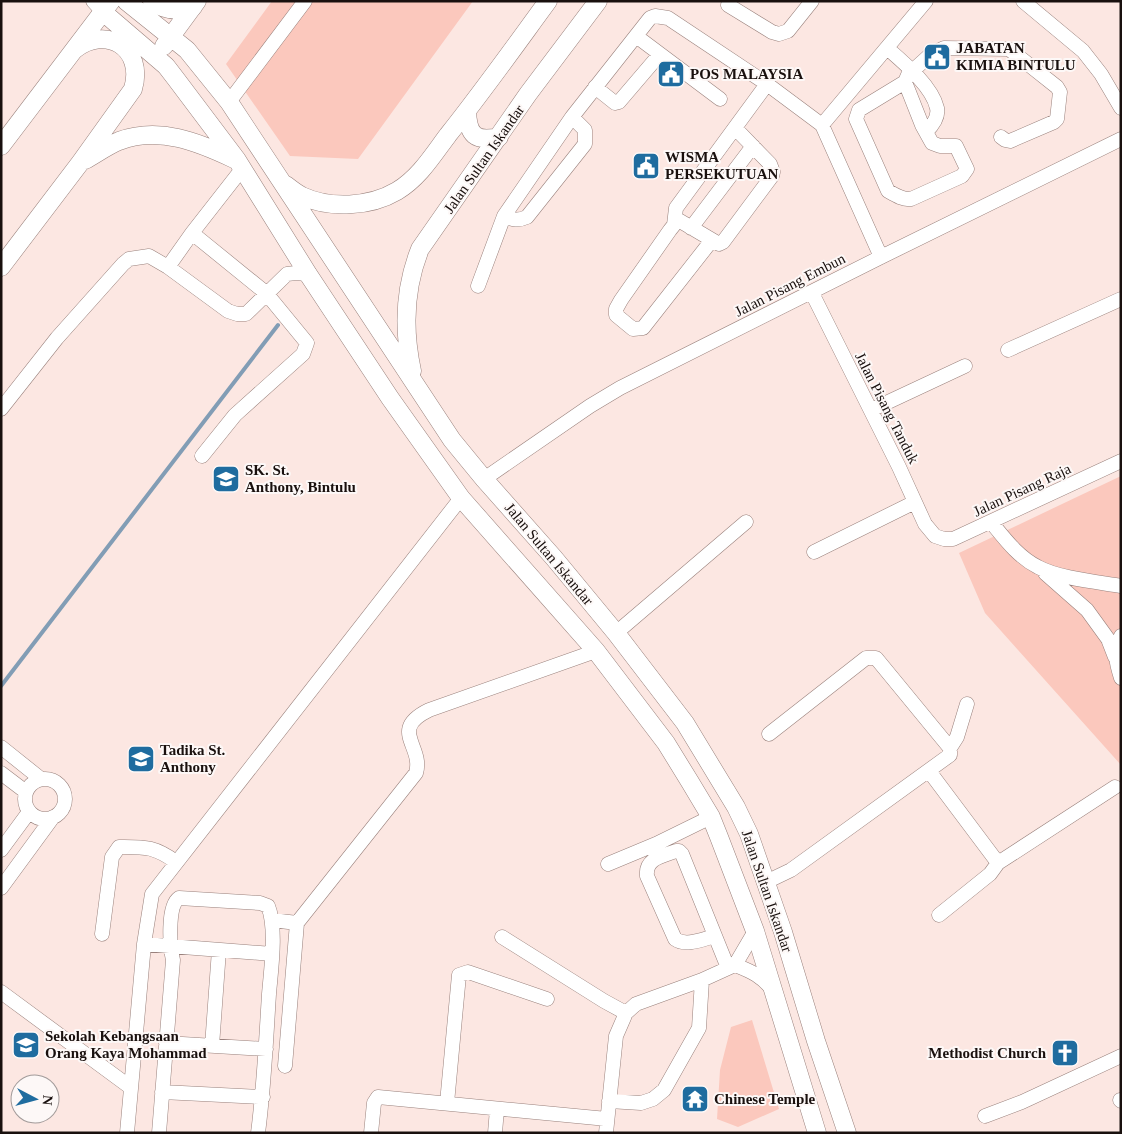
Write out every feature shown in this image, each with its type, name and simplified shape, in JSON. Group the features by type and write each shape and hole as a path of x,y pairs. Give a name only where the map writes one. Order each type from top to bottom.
{"main road":[{"path":"126,1 187,50 229,102 415,384"},
{"path":"152,1 161,7 179,11 195,4"},
{"path":"279,180 300,195 316,201 356,204 380,198 397,191 415,178 548,1"},
{"name":"Jalan Sultan Iskandar","path":"598,1 420,250 412,270 407,301 406,331 415,384 452,440 616,633 685,723 731,799 749,834 766,882 847,1133"},
{"path":"1,267 195,4"},
{"path":"1,146 74,50 102,5"},
{"name":"Jalan Sultan Iskandar","path":"102,5 166,66 239,164 308,274 390,398 461,498 596,650 666,743 711,818 755,931 817,1133"},
{"path":"74,50 83,43 94,39 106,38 117,42 126,49 132,58 136,79 132,89"},
{"path":"467,111 468,126 477,137 486,139 499,137"},
{"path":"80,162 119,141 143,136 167,136 188,140 239,164"}],"street":[{"path":"229,102 305,1"},
{"path":"728,5 772,32 779,34 788,31 812,1"},
{"path":"822,124 926,1"},
{"path":"1023,1 1083,51 1101,74 1121,108"},
{"path":"478,286 504,216 595,87 650,18 654,16 668,18 768,84 822,124 881,257"},
{"path":"636,36 720,99"},
{"path":"887,48 913,70 927,89 937,108 934,122 926,132"},
{"path":"905,82 932,143 936,145 954,145 959,148 967,169 962,176 911,199 902,198 888,191 856,119 859,110 905,82 913,70 930,55 944,48 1009,49 1057,87 1060,92 1057,119 1054,122 1010,141 1004,140 1001,137"},
{"path":"595,87 615,103 619,102 660,54"},
{"path":"712,240 643,328 633,329 616,315 616,309 670,230 675,218 676,208 768,84"},
{"path":"504,216 520,220 527,217 585,144 585,130 572,118"},
{"path":"675,218 719,244 772,176 773,172 770,164 735,128"},
{"name":"Jalan Pisang Embun","path":"484,479 605,397 881,257 1120,142"},
{"path":"691,228 754,146"},
{"path":"168,267 239,164"},
{"path":"192,232 266,293 307,343 303,354 235,415 202,456"},
{"path":"1,409 58,338 129,259 137,256 149,256 168,267 228,311 237,314 246,314 287,274 308,274"},
{"name":"Jalan Pisang Tanduk","path":"812,293 925,524 935,536"},
{"path":"1008,350 1121,299"},
{"path":"870,410 965,366"},
{"name":"Jalan Pisang Raja","path":"935,536 953,539 1121,461"},
{"path":"127,1133 144,944 149,902 152,894 461,498"},
{"path":"814,552 915,502"},
{"path":"616,633 746,522"},
{"path":"991,522 1009,545 1023,558 1039,568 1087,610 1108,639 1121,678"},
{"path":"1039,568 1057,574 1121,586"},
{"path":"1115,657 1116,646 1121,636"},
{"path":"285,1066 297,923 416,772 416,762 409,733 410,724 417,716 596,650"},
{"path":"769,734 866,658 872,657 876,658 950,748"},
{"path":"766,882 791,870 950,755 950,748 957,737 967,704"},
{"path":"1,747 41,779 54,781 63,790 64,803 62,809 52,817 1,888"},
{"path":"929,771 998,863"},
{"path":"1,773 26,792"},
{"path":"41,779 29,786 25,799 29,812 40,818 52,817"},
{"path":"939,915 990,874 998,863 1115,787"},
{"path":"1,850 29,812"},
{"path":"608,864 711,818"},
{"path":"688,829 679,851 652,861 648,866 647,876 675,939 686,943 715,936"},
{"path":"102,934 112,857 119,847 156,849 176,862"},
{"path":"679,851 682,854 715,936 732,967 752,971 763,978 775,993"},
{"path":"159,1133 173,960 170,946 172,909 175,901 179,898 265,904 268,906 272,920 272,954 263,1097 258,1133"},
{"path":"272,920 297,923"},
{"path":"370,1133 374,1103 378,1097 497,1108 606,1126 616,1036 626,1012 636,1004 732,967 755,931"},
{"path":"502,937 604,1001 626,1012"},
{"path":"144,944 272,954"},
{"path":"212,1046 219,950"},
{"path":"447,1104 459,975 468,972 547,999"},
{"path":"609,1101 641,1103 654,1100 664,1090 699,1028 702,980"},
{"path":"1,992 130,1086"},
{"path":"166,1043 266,1049"},
{"path":"985,1116 1022,1102 1121,1056"},
{"path":"162,1092 263,1097"},
{"path":"495,1133 497,1108"}],"shaded area":[{"path":"272,1 473,1 358,159 290,156 226,64"},
{"path":"1121,476 1121,765 985,613 959,553"},
{"path":"752,1020 779,1109 738,1127 717,1119 720,1070 731,1027"}],"waterway":[{"path":"1,686 278,325"}],"place":[{"name":"JABATAN KIMIA BINTULU","path":"937,57"},
{"name":"POS MALAYSIA","path":"671,74"},
{"name":"WISMA PERSEKUTUAN","path":"646,166"},
{"name":"SK. St. Anthony, Bintulu","path":"226,479"},
{"name":"Tadika St. Anthony","path":"141,759"},
{"name":"Sekolah Kebangsaan Orang Kaya Mohammad","path":"26,1045"},
{"name":"Methodist Church","path":"1065,1053"},
{"name":"Chinese Temple","path":"695,1099"}]}
